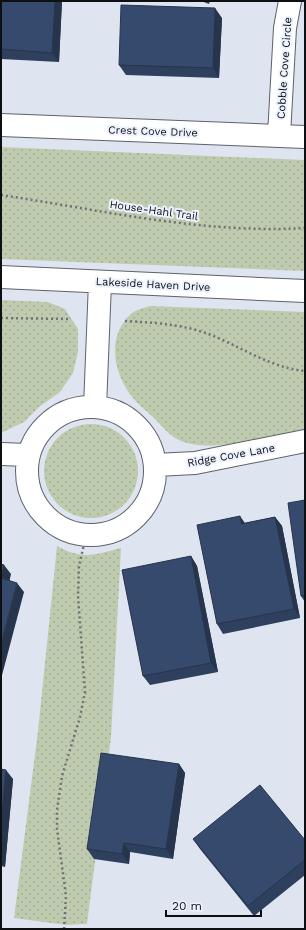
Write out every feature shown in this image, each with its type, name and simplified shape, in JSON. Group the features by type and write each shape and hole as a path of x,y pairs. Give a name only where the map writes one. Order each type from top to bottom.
{"street":[{"name":"Cobble Cove Circle","path":"279,136 285,28 290,1"},
{"name":"Crest Cove Drive","path":"1,125 305,136"},
{"name":"Lakeside Haven Drive","path":"1,277 305,291"},
{"path":"95,407 100,282"},
{"path":"95,407 120,413 138,426 150,444 156,465 154,487 144,508 124,527 102,535 86,536 75,534 48,519 30,493 27,482 28,456 35,439 53,418 76,408 95,407"},
{"name":"Ridge Cove Lane","path":"156,465 196,463 305,440"},
{"path":"1,454 28,456"}],"path":[{"name":"House-Hahl Trail","path":"1,194 180,223 237,228 305,228"},
{"path":"1,318 99,320 175,324 216,337 264,360 292,370 305,371"},
{"path":"64,929 66,896 57,829 57,810 62,776 80,717 85,692 78,596 79,566 86,536"}],"green space":[{"path":"1,147 305,160 305,271 1,259"},
{"path":"1,300 48,302 65,309 78,329 78,352 73,373 60,392 39,407 24,422 1,433"},
{"path":"150,306 305,312 305,429 259,440 207,446 192,444 172,436 132,397 124,385 120,375 115,353 118,332 123,323 133,313"},
{"path":"91,424 109,428 124,438 134,453 138,471 134,489 124,504 109,514 91,518 73,514 58,504 48,489 44,471 48,453 58,438 73,428"},
{"path":"57,546 82,555 103,553 121,548 111,737 87,924 66,925 14,918 38,731"}],"building":[{"path":"1,1 55,1 52,53 1,49"},
{"path":"121,5 215,8 213,68 119,65"},
{"path":"305,500 305,595 301,596 288,503"},
{"path":"240,516 241,524 275,517 294,609 217,624 197,525"},
{"path":"191,556 211,663 143,676 122,570"},
{"path":"1,564 4,565 1,578"},
{"path":"1,578 17,583 1,644"},
{"path":"101,753 179,764 166,849 124,843 122,854 87,849"},
{"path":"1,769 6,770 1,826"},
{"path":"260,785 305,840 305,860 248,906 193,839"}]}
